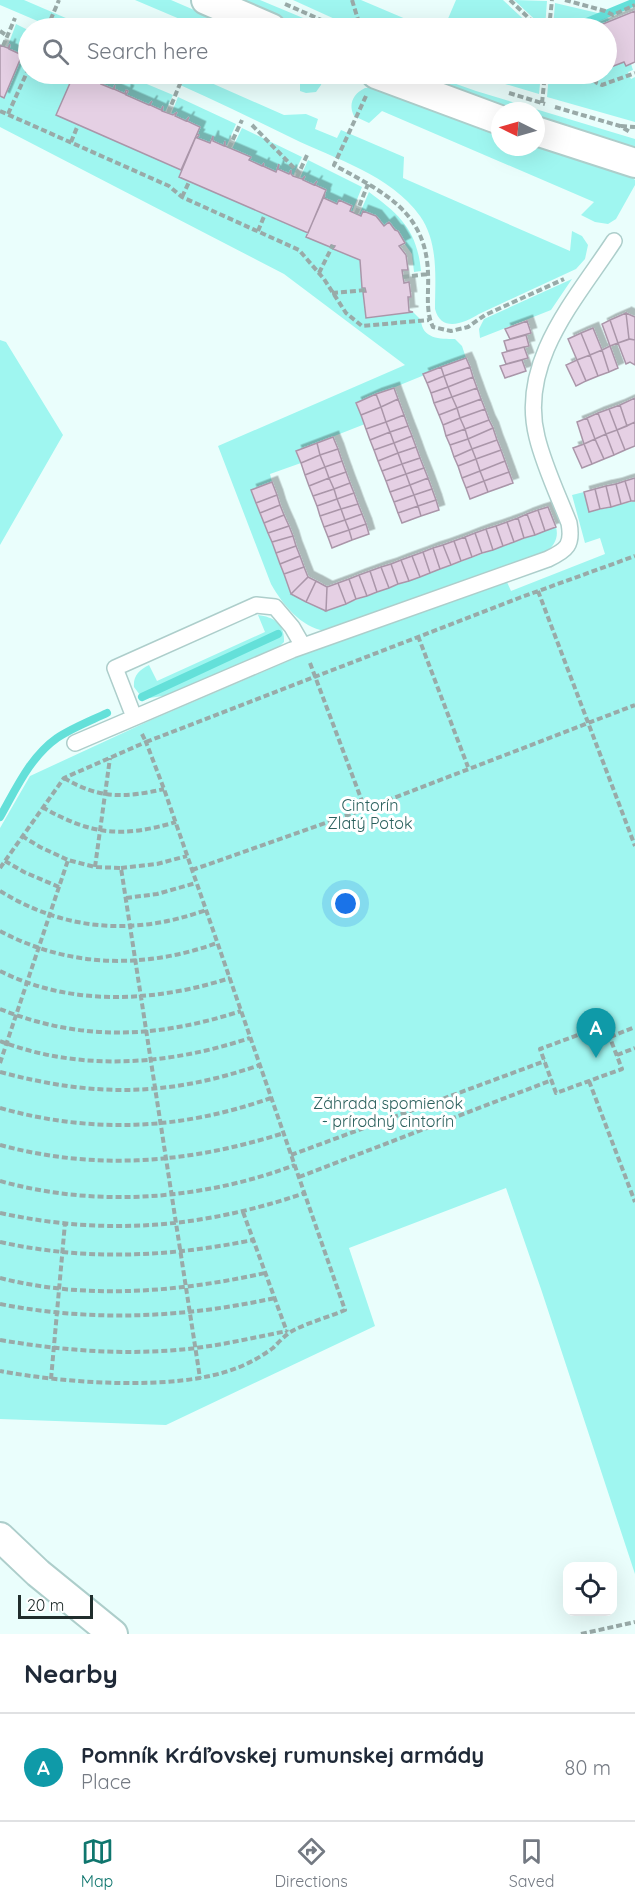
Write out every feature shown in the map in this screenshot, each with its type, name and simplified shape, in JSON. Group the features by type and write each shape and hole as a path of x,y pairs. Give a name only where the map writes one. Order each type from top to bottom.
{"street":[{"path":"206,0 248,18"},
{"path":"383,84 491,117"},
{"path":"545,135 635,163"},
{"path":"0,1537 38,1573 113,1634"}],"lane":[{"path":"75,743 303,646 548,559 567,548 572,536 569,523 537,437 533,413 536,387 541,364 563,315 614,241"},
{"path":"134,717 115,668 256,605 275,607 292,627 303,646"}],"path":[{"path":"51,18 59,0"},
{"path":"277,0 317,18"},
{"path":"352,0 358,18"},
{"path":"510,0 528,18"},
{"path":"550,18 552,0"},
{"path":"565,0 613,15 635,5"},
{"path":"3,46 15,18"},
{"path":"0,31 7,36"},
{"path":"617,80 635,73"},
{"path":"8,114 22,84"},
{"path":"168,113 180,84"},
{"path":"372,84 334,165 368,184 397,205 414,222 425,245 429,320 433,327 451,331 468,327 486,315 566,278"},
{"path":"542,102 544,84"},
{"path":"508,93 539,102"},
{"path":"545,104 620,126 635,127"},
{"path":"0,111 169,186 182,197 299,250 319,273 346,313 362,326 429,320"},
{"path":"229,148 242,120"},
{"path":"71,142 78,125"},
{"path":"252,125 298,175 308,153"},
{"path":"182,197 189,182"},
{"path":"356,213 368,184"},
{"path":"258,231 265,214"},
{"path":"319,273 333,245"},
{"path":"403,277 428,274"},
{"path":"332,293 366,290"},
{"path":"0,868 64,778 146,742 418,636 635,556"},
{"path":"538,591 635,846"},
{"path":"418,636 468,767"},
{"path":"303,646 365,809"},
{"path":"192,870 365,809 468,767 635,705"},
{"path":"0,1340 54,1348 113,1351 196,1348 287,1332 345,1310 176,822 146,742 134,717"},
{"path":"95,867 111,757"},
{"path":"64,778 80,788 106,795 141,795 164,789"},
{"path":"42,807 80,826 100,831 147,831 176,822"},
{"path":"22,836 68,860 95,867 121,868 157,864 188,856"},
{"path":"0,1063 68,860"},
{"path":"5,861 59,887"},
{"path":"121,868 200,1378"},
{"path":"126,898 157,894 196,883"},
{"path":"0,891 50,915 93,925 130,927 176,920 206,910"},
{"path":"0,931 39,948 88,959 135,961 163,959 217,943"},
{"path":"0,971 27,982 65,992 96,996 141,997 168,994 230,978"},
{"path":"0,1009 16,1016 69,1029 97,1032 146,1032 178,1029 241,1011"},
{"path":"605,1025 610,1037 622,1069 556,1093 540,1049 605,1025"},
{"path":"610,1037 635,1027"},
{"path":"0,1041 34,1051 92,1061 151,1061 199,1053 250,1038"},
{"path":"617,1055 635,1048"},
{"path":"291,1155 545,1061"},
{"path":"0,1072 50,1084 90,1090 156,1090 201,1083 260,1065"},
{"path":"299,1177 552,1080"},
{"path":"590,1081 635,1202"},
{"path":"0,1108 33,1117 91,1125 123,1126 161,1124 208,1117 271,1098"},
{"path":"0,1145 75,1159 167,1160 219,1151 284,1133"},
{"path":"0,1182 69,1194 112,1197 172,1195 256,1179 295,1165"},
{"path":"0,1212 65,1223 106,1226 177,1224 243,1212 305,1193"},
{"path":"243,1212 287,1332"},
{"path":"51,1379 65,1223"},
{"path":"0,1242 62,1252 107,1256 181,1253 253,1240"},
{"path":"0,1278 59,1288 132,1291 186,1287 265,1273"},
{"path":"0,1304 57,1314 139,1316 191,1313 274,1298"},
{"path":"0,1371 51,1379 157,1382 200,1378 230,1371 258,1359 287,1332"},
{"path":"581,1634 635,1622"}],"green space":[{"path":"0,0 24,0 66,18 31,18 0,5"},
{"path":"135,0 171,0 213,18 177,18"},
{"path":"238,0 260,0 303,18 280,18"},
{"path":"293,0 361,0 403,18 333,18"},
{"path":"456,0 503,0 522,18 448,18"},
{"path":"514,0 547,1 546,18 533,18"},
{"path":"555,3 602,14 607,18 554,18"},
{"path":"16,24 18,25 18,53 9,49 11,45 7,48"},
{"path":"624,62 626,66 631,64 633,70 628,72 631,79 635,77 635,122 547,97 548,84 617,84 617,65"},
{"path":"18,64 18,84 70,84 57,115 181,170 179,177 308,233 307,237 330,247 335,246 334,249 360,260 362,288 365,288 366,292 363,293 366,318 413,312 421,320 428,334 438,338 455,339 462,346 466,358 356,403 365,424 296,451 301,463 270,474 272,482 251,490 276,553 326,611 556,527 557,535 551,547 546,553 325,631 316,629 301,620 281,600 271,584 218,446 405,365 284,274 0,127 0,96 4,97"},
{"path":"101,84 147,84 173,95 165,112 162,111 164,106 161,110 150,105 152,101 149,105 126,95 127,90 125,94 114,89 115,85 113,89"},
{"path":"178,84 214,84 284,115 306,114 318,119 315,129 337,138 341,130 404,157 403,178 570,251 572,231 582,236 588,245 585,259 576,269 461,323 448,324 442,321 435,309 435,261 430,238 420,216 408,202 394,189 361,170"},
{"path":"300,84 321,84 316,92 300,91"},
{"path":"439,84 456,84 512,102 491,103"},
{"path":"505,84 540,84 539,94"},
{"path":"365,88 374,88 491,132 491,156 545,156 545,150 632,177 635,185 616,219 608,224 595,222 581,215 594,202 382,111 369,123 354,116 352,103 357,93"},
{"path":"178,97 236,124 226,147 226,142 224,146 213,141 213,136 210,143 197,138 200,127 187,121 188,117 186,121 175,116 176,112 171,114"},
{"path":"545,112 635,139 635,149 545,121"},
{"path":"242,128 302,157 293,176 292,170 289,174 278,169 279,165 276,172 263,166 264,163 262,166 232,149"},
{"path":"308,160 362,187 352,212 350,211 352,206 339,200 337,204 324,198 326,190 303,180 305,176 300,178"},
{"path":"369,192 398,216 411,234 416,245 421,271 414,272 412,254 389,222 384,226 376,216 364,211 361,216 359,215"},
{"path":"572,279 551,310 480,338 479,329 484,319"},
{"path":"0,340 6,342 63,435 0,545"},
{"name":"Cintorín Zlatý Potok","path":"584,492 589,512 635,501 635,1574 506,1188 349,1248 375,1326 166,1425 0,1419 0,828 30,776 151,720 307,653 507,582 511,591 605,554 600,538 585,543 572,495"},
{"path":"258,615 274,620 283,630 284,642 280,646 169,695 143,699 134,687 137,674 149,665 157,681 265,632"}],"building":[{"path":"635,11 635,62 626,66 624,62 617,65 617,18"},
{"path":"10,44 9,49 18,53 18,65 4,98 0,96 0,45 8,48"},
{"path":"70,84 101,84 113,89 115,85 114,89 125,94 126,90 128,91 126,95 149,105 152,101 150,105 161,110 163,106 162,111 173,115 177,112 175,116 186,121 189,117 187,121 200,127 181,170 56,115"},
{"path":"197,134 199,135 197,138 210,143 213,136 213,141 224,146 225,141 225,146 251,157 249,160 262,166 264,163 263,166 276,172 279,164 278,169 289,174 291,170 293,176 302,179 305,176 303,180 314,185 317,181 315,185 326,190 308,233 179,177"},
{"path":"325,194 324,198 337,204 339,200 352,206 350,211 361,216 363,211 376,216 384,226 389,222 398,231 405,243 399,246 406,255 408,270 402,270 404,283 409,282 411,297 408,297 409,311 413,312 366,318 363,292 366,292 365,288 362,288 360,260 333,249 335,246 330,247 306,237"},
{"path":"626,313 629,339 618,343 610,320"},
{"path":"626,313 635,317 635,340 629,339"},
{"path":"610,320 618,343 610,346 602,324"},
{"path":"527,321 531,333 510,339 505,329"},
{"path":"593,328 602,350 590,355 581,333"},
{"path":"581,333 590,355 577,360 568,339"},
{"path":"526,335 529,346 507,351 504,341"},
{"path":"630,339 635,340 635,365 630,362 626,364 618,343"},
{"path":"610,346 618,368 609,372 602,350"},
{"path":"524,347 528,358 506,364 502,353"},
{"path":"602,350 609,372 598,376 590,355"},
{"path":"590,355 598,376 586,381 577,360"},
{"path":"466,358 470,367 444,376 441,367"},
{"path":"522,360 526,371 505,378 500,366"},
{"path":"577,360 586,381 576,386 566,365"},
{"path":"441,367 444,376 427,383 423,374"},
{"path":"470,367 473,377 448,387 444,376"},
{"path":"444,376 448,387 431,393 427,383"},
{"path":"473,377 477,388 452,397 448,387"},
{"path":"448,387 452,397 434,403 431,393"},
{"path":"394,388 398,399 381,407 376,394"},
{"path":"477,388 481,399 457,408 452,397"},
{"path":"376,394 381,407 361,415 356,403"},
{"path":"452,397 457,408 439,415 434,403"},
{"path":"635,398 635,422 627,426 620,405"},
{"path":"398,399 404,415 386,422 381,407"},
{"path":"481,399 485,409 460,418 457,408"},
{"path":"620,405 627,426 617,430 609,409"},
{"path":"381,407 386,422 366,429 361,415"},
{"path":"457,408 460,418 443,425 439,415"},
{"path":"485,409 489,420 465,429 460,418"},
{"path":"609,409 617,430 606,434 598,413"},
{"path":"598,413 606,434 595,439 587,418"},
{"path":"404,415 408,426 390,432 386,422"},
{"path":"460,418 465,429 446,436 443,425"},
{"path":"587,418 595,439 584,444 577,422"},
{"path":"489,420 493,428 468,439 465,429"},
{"path":"386,422 390,432 370,440 366,429"},
{"path":"635,422 635,446 625,450 617,430"},
{"path":"408,426 412,436 394,443 390,432"},
{"path":"493,428 497,440 472,449 468,439"},
{"path":"465,429 468,439 450,445 446,436"},
{"path":"617,430 625,450 614,455 606,434"},
{"path":"390,432 394,443 374,450 370,440"},
{"path":"606,434 614,455 604,459 595,439"},
{"path":"412,436 416,447 398,453 394,443"},
{"path":"333,437 338,449 320,455 317,443"},
{"path":"468,439 472,449 454,457 450,445"},
{"path":"595,439 604,459 592,464 584,444"},
{"path":"497,440 501,450 476,459 472,449"},
{"path":"317,443 320,455 301,463 296,451"},
{"path":"394,443 398,453 378,461 374,450"},
{"path":"584,444 592,464 582,468 573,448"},
{"path":"416,447 420,458 402,464 398,453"},
{"path":"338,449 342,461 325,467 320,455"},
{"path":"472,449 476,459 458,466 454,457"},
{"path":"501,450 505,461 480,471 476,459"},
{"path":"398,453 402,464 382,471 378,461"},
{"path":"320,455 325,467 305,475 301,463"},
{"path":"420,458 424,468 406,474 402,464"},
{"path":"476,459 480,471 462,478 458,466"},
{"path":"342,461 346,472 329,478 325,467"},
{"path":"505,461 509,472 484,481 480,471"},
{"path":"402,464 406,474 386,481 382,471"},
{"path":"325,467 329,478 309,486 305,475"},
{"path":"424,468 428,478 410,485 406,474"},
{"path":"480,471 484,481 466,488 462,478"},
{"path":"346,472 350,483 334,489 329,478"},
{"path":"509,472 513,483 488,492 484,481"},
{"path":"406,474 410,485 390,492 386,481"},
{"path":"329,478 334,489 313,496 309,486"},
{"path":"428,478 432,489 414,495 410,485"},
{"path":"635,478 635,501 631,501 625,481"},
{"path":"484,481 488,492 470,499 466,488"},
{"path":"625,481 631,501 621,504 616,484"},
{"path":"272,482 277,495 256,503 251,490"},
{"path":"350,483 354,493 337,499 334,489"},
{"path":"616,484 621,504 611,507 606,486"},
{"path":"410,485 414,495 394,502 390,492"},
{"path":"606,486 611,507 600,509 595,489"},
{"path":"334,489 337,499 317,506 313,496"},
{"path":"432,489 436,500 418,506 414,495"},
{"path":"595,489 600,509 589,512 584,492"},
{"path":"354,493 358,504 341,509 337,499"},
{"path":"277,495 280,505 260,513 256,503"},
{"path":"414,495 418,506 398,513 394,502"},
{"path":"337,499 341,509 320,516 317,506"},
{"path":"436,500 439,510 421,516 418,506"},
{"path":"358,504 362,514 345,520 341,509"},
{"path":"280,505 284,515 264,523 260,513"},
{"path":"418,506 421,516 402,523 398,513"},
{"path":"548,507 556,527 545,531 538,510"},
{"path":"341,509 345,520 324,527 320,516"},
{"path":"538,510 545,531 535,535 527,514"},
{"path":"362,514 366,524 349,530 345,520"},
{"path":"527,514 535,535 524,538 518,518"},
{"path":"284,515 289,526 268,533 264,523"},
{"path":"518,518 524,538 514,542 507,522"},
{"path":"345,520 349,530 328,537 324,527"},
{"path":"507,522 514,542 503,546 496,526"},
{"path":"366,524 369,534 352,540 349,530"},
{"path":"289,526 293,536 272,542 268,533"},
{"path":"496,526 503,546 493,550 486,529"},
{"path":"486,529 493,550 482,553 475,533"},
{"path":"349,530 352,540 332,548 328,537"},
{"path":"475,533 482,553 472,557 465,537"},
{"path":"293,536 296,546 276,553 272,542"},
{"path":"465,537 472,557 461,561 454,541"},
{"path":"454,541 461,561 451,565 443,545"},
{"path":"443,545 451,565 440,569 433,548"},
{"path":"296,546 300,556 280,564 276,553"},
{"path":"433,548 440,569 430,573 423,552"},
{"path":"423,552 430,573 420,577 412,556"},
{"path":"300,556 304,567 284,574 280,564"},
{"path":"412,556 420,577 409,581 401,560"},
{"path":"401,560 409,581 398,584 391,564"},
{"path":"391,564 398,584 389,588 381,567"},
{"path":"304,567 308,577 291,594 284,574"},
{"path":"381,567 389,588 377,592 370,571"},
{"path":"370,571 377,592 367,596 359,575"},
{"path":"359,575 367,596 356,599 349,579"},
{"path":"308,577 316,581 306,602 291,594"},
{"path":"349,579 356,599 346,604 338,583"},
{"path":"316,581 327,587 326,611 306,602"},
{"path":"338,583 346,604 326,611 327,587"}],"waterway":[{"path":"596,18 635,2"},
{"path":"142,697 278,634"},
{"path":"0,817 24,774 47,746 69,731 107,713"}],"place":[{"name":"Pomník Kráľovskej rumunskej armády","path":"596,1058"}],"park label":[{"name":"Záhrada spomienok - prírodný cintorín","path":"388,1112"}]}
